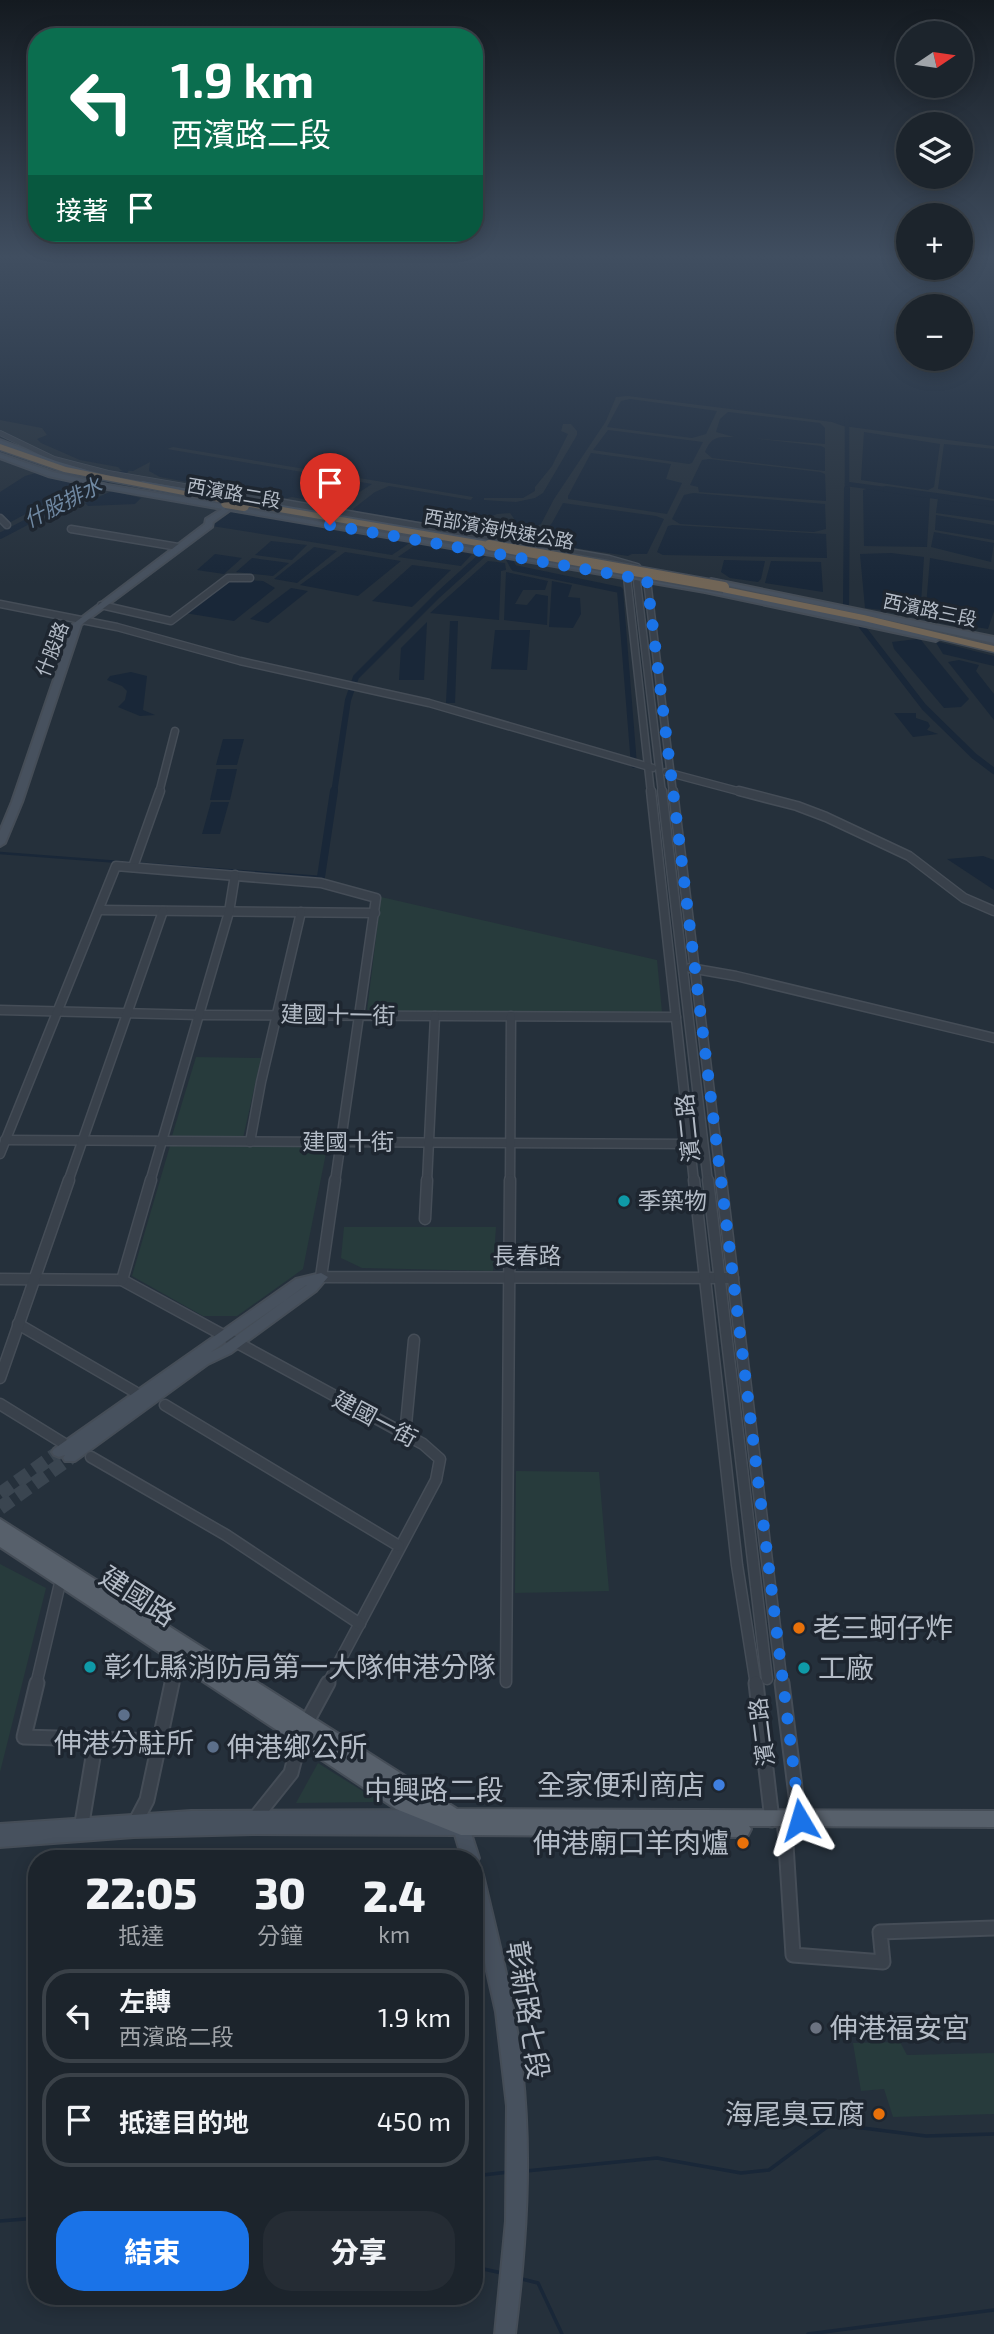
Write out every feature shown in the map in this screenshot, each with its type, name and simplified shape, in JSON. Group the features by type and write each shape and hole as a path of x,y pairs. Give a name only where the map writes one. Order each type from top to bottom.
{"highway":[{"name":"西部濱海快速公路","path":"0,449 60,472 723,588 994,646"},
{"path":"962,635 994,646"}],"main road":[{"name":"建國路","path":"0,1525 302,1730 403,1804 451,1821"},
{"name":"建國路","path":"0,1539 178,1656 302,1730"},
{"name":"中興路二段","path":"785,1823 994,1819"},
{"name":"中興路二段","path":"451,1821 785,1823 994,1828"}],"street":[{"path":"0,433 100,478"},
{"name":"西濱路二段","path":"116,481 237,503"},
{"name":"什股路","path":"0,843 21,790 77,624 237,503"},
{"path":"0,518 7,525"},
{"path":"71,529 178,547"},
{"path":"488,545 529,547 637,567 837,611"},
{"path":"488,545 521,558 642,581 837,611"},
{"path":"627,577 637,567"},
{"path":"637,567 642,581 660,770 767,1679"},
{"name":"濱二路","path":"627,577 737,1565 757,1692 785,1823"},
{"path":"102,605 171,621 228,578 250,578"},
{"name":"濱二路","path":"642,581 671,773 733,1278 785,1823"},
{"path":"0,604 128,630 240,661 429,703 648,767 797,806 909,856 964,898 994,911"},
{"name":"西濱路三段","path":"862,616 962,635"},
{"path":"133,867 162,784 175,731"},
{"path":"0,1154 116,866 321,883 376,898 321,1277 311,1288 229,1339 203,1361 64,1451 0,1404"},
{"path":"122,1280 229,912 235,875"},
{"path":"100,910 375,913"},
{"path":"0,1378 163,911"},
{"path":"250,1142 301,912"},
{"path":"671,968 736,976 994,1038"},
{"name":"建國十一街","path":"0,1010 200,1015 676,1017"},
{"path":"425,1219 435,1016"},
{"path":"506,1682 511,1016"},
{"name":"建國十街","path":"5,1140 690,1144"},
{"name":"長春路","path":"321,1277 733,1278"},
{"name":"建國一街","path":"0,1279 122,1280 423,1444 440,1458 436,1480 302,1730 288,1780 254,1823"},
{"path":"19,1324 135,1392"},
{"path":"405,1435 414,1340"},
{"path":"165,1405 399,1546"},
{"path":"91,1457 226,1535 360,1624"},
{"path":"61,1579 24,1737 160,1741"},
{"path":"135,1825 147,1800 178,1656"},
{"path":"81,1829 96,1739"},
{"path":"451,1821 466,1850"},
{"name":"中興路二段","path":"254,1823 451,1821"},
{"name":"中興路二段","path":"0,1831 135,1825 451,1821"},
{"path":"785,1823 793,1955 883,1962 880,1932 994,1928"},
{"name":"中興路二段","path":"0,1840 81,1829"},
{"name":"彰新路七段","path":"483,1916 509,2033 516,2155 515,2260 506,2334"}],"green space":[{"path":"381,897 657,960 662,1012 367,1011"},
{"path":"196,1057 261,1058 243,1138 172,1136"},
{"path":"170,1146 318,1147 326,1153 303,1269 237,1316 203,1316 132,1276"},
{"path":"344,1227 496,1227 493,1271 362,1268 341,1258"},
{"path":"516,1471 599,1472 609,1591 515,1593"},
{"path":"0,1564 46,1588 0,1772"},
{"path":"318,1763 380,1802 296,1803"},
{"path":"900,2042 907,2055 994,2053 994,2114 893,2117 884,2089 861,2091 853,2043"}],"water":[{"path":"0,366 896,366 896,371 973,371 973,366 994,366 994,446 843,426 832,422 628,396 616,397 606,421 554,499 541,524 521,533 524,536 522,542 499,537 501,534 507,534 515,520 510,513 497,514 464,528 355,512 353,509 375,492 389,486 471,500 473,497 173,447 167,449 372,484 338,506 292,497 282,499 160,477 149,471 150,462 133,471 80,460 37,439 47,435 42,428 0,420"},
{"path":"630,399 717,411 706,434 692,438 607,427 621,401"},
{"path":"728,412 820,423 825,428 825,444 751,438 821,446 825,448 825,471 712,458 705,452 713,440 734,437 716,432 720,419"},
{"path":"608,430 703,442 689,464 593,450"},
{"path":"864,432 940,444 934,487 928,490 861,480"},
{"path":"944,444 994,449 994,499 938,489"},
{"path":"591,453 671,464 666,479 682,483 667,514 568,499"},
{"path":"702,460 820,472 825,474 826,501 699,492 698,487 690,485"},
{"path":"36,473 79,485 9,523 0,516 0,492 25,476"},
{"path":"870,488 930,497 927,547 864,546 863,490"},
{"path":"112,491 141,498 135,504 88,506 85,503"},
{"path":"693,493 825,504 826,529 814,532 680,524 672,519 684,495"},
{"path":"938,498 994,506 994,521 936,513"},
{"path":"563,503 664,519 647,554 628,556 536,542 552,523"},
{"path":"232,511 411,542 392,555 212,526"},
{"path":"936,515 994,525 994,540 935,530"},
{"path":"668,526 826,534 827,558 663,555 657,552"},
{"path":"934,532 994,543 991,562 931,547"},
{"path":"271,541 307,545 292,560 255,555"},
{"path":"418,543 474,552 461,566 398,557"},
{"path":"314,547 337,551 297,583 274,579"},
{"path":"345,552 401,561 358,596 300,585"},
{"path":"891,553 924,557 921,603 907,603 906,613 865,608 860,554"},
{"path":"215,554 242,558 224,574 197,570"},
{"path":"252,558 289,563 273,576 236,572"},
{"path":"930,558 994,570 994,611 988,629 925,619"},
{"path":"724,560 765,561 761,579 758,582 730,578 721,572"},
{"path":"488,561 505,563 506,570 501,571 499,620 430,613"},
{"path":"771,561 821,562 823,592 765,583"},
{"path":"412,565 451,570 412,607 372,601"},
{"path":"506,572 548,581 545,590 523,590 515,604 527,605 536,594 548,596 547,625 504,620"},
{"path":"230,579 263,581 275,588 234,621 185,613"},
{"path":"552,581 572,585 568,597 580,598 581,614 573,628 549,627"},
{"path":"291,588 308,591 268,623 250,619"},
{"path":"450,621 458,621 455,703 446,703"},
{"path":"427,622 424,680 399,680 401,648"},
{"path":"495,630 530,630 527,670 491,669"},
{"path":"921,640 969,699 961,707 944,708 894,649 892,642"},
{"path":"935,641 994,656 994,666 943,654"},
{"path":"959,660 979,665 976,671 994,694 994,720 948,662"},
{"path":"131,672 147,676 143,710 155,715 140,716 118,707 125,700 127,691 107,680 110,676"},
{"path":"894,713 916,713 916,718 928,722 930,726 927,730 938,734 913,737"},
{"path":"223,739 244,739 237,765 216,765"},
{"path":"217,769 237,769 230,800 210,800"},
{"path":"211,802 229,802 220,834 202,834"},
{"path":"983,856 994,860 994,890 947,859"}],"pier":[{"path":"563,424 571,424 577,435 543,493 535,498 516,502 484,500 523,498 535,491 535,487 552,466 568,434 561,431"}],"waterway":[{"path":"847,417 847,484"},
{"name":"什股排水","path":"87,491 126,471"},
{"path":"847,484 899,491"},
{"path":"847,484 847,489"},
{"name":"什股排水","path":"0,536 90,489"},
{"path":"847,489 846,606 924,707 974,756 994,771"},
{"path":"886,489 994,504"},
{"path":"512,546 509,559 514,568 620,590 634,765"},
{"path":"334,793 348,700 356,677 438,595 490,548"},
{"path":"321,877 334,791"},
{"path":"0,853 321,877"},
{"path":"526,2171 657,2158 741,2173 769,2170 831,2124 926,2136 994,2134"},
{"path":"483,2175 509,2172"},
{"path":"0,2221 28,2219"},
{"path":"483,2269 502,2273"},
{"path":"518,2278 538,2283 562,2334"},
{"path":"808,2334 994,2310"}],"tunnel":[{"path":"0,1494 59,1452"},
{"path":"0,1508 70,1458"}],"place":[{"name":"季築物","path":"624,1201"},
{"name":"老三蚵仔炸","path":"799,1628"},
{"name":"彰化縣消防局第一大隊伸港分隊","path":"90,1667"},
{"name":"工廠","path":"804,1668"},
{"name":"伸港分駐所","path":"124,1715"},
{"name":"伸港鄉公所","path":"213,1747"},
{"name":"全家便利商店","path":"719,1785"},
{"name":"伸港廟口羊肉爐","path":"743,1843"},
{"name":"伸港福安宮","path":"816,2028"},
{"name":"海尾臭豆腐","path":"879,2114"}],"route":[{"path":"330,525 647,580 800,1820"}]}
